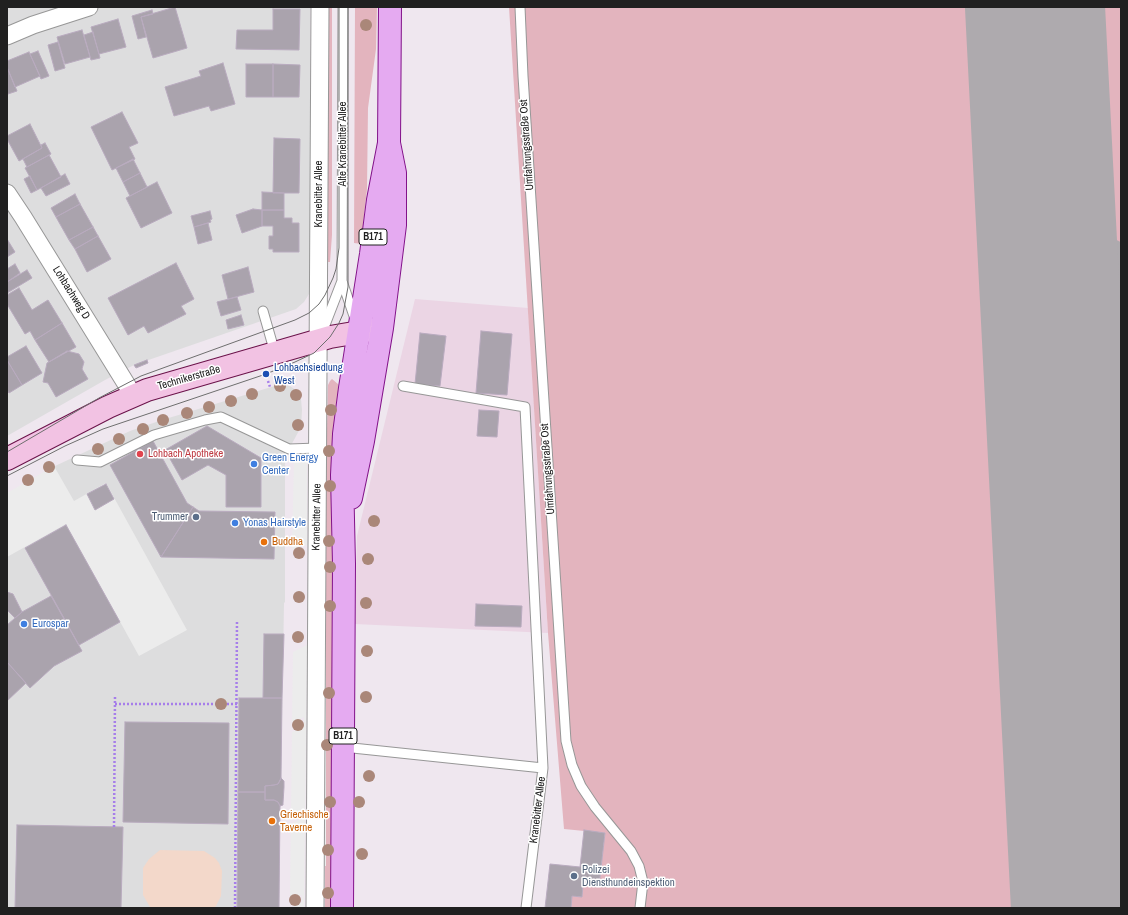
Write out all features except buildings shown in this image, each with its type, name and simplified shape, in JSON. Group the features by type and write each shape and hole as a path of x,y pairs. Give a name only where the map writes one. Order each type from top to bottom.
{"main road":[{"name":"B171","path":"342,908 344,532 342,475 344,434 378,200 389,143 390,7"},
{"name":"B171","path":"344,532 363,441 382,328 395,225 395,173 389,143"}],"street":[{"path":"7,36 33,25 89,7"},
{"name":"Kranebitter Allee","path":"315,908 320,7"},
{"name":"Lohbachweg D","path":"7,193 24,217 134,395"},
{"name":"Technikerstraße","path":"7,459 89,416 134,395 318,341 382,328"}],"lane":[{"name":"Alte Kranebitter Allee","path":"342,281 343,7"},
{"name":"Umfahrungsstraße Ost","path":"520,7 523,76 566,741 572,765 581,786 595,807 631,851 639,866 643,882 640,908"},
{"path":"318,341 342,281"},
{"path":"342,281 359,332"},
{"path":"263,311 275,353"},
{"path":"403,386 525,407 543,768"},
{"path":"77,460 100,462 154,435 205,420 221,417 289,449 318,448"},
{"name":"Kranebitter Allee","path":"343,747 543,768 526,908"}],"path":[{"path":"268,381 270,387"},
{"path":"235,908 237,620"},
{"path":"114,827 115,696"},
{"path":"115,704 237,704"}],"shaded area":[{"path":"7,7 310,7 310,280 309,294 304,302 296,309 134,365 7,436"},
{"path":"327,7 332,7 332,235 330,262 326,262"},
{"path":"355,7 377,7 376,49 368,108 367,189 361,244 354,243"},
{"path":"509,7 1121,7 1121,908 571,908 572,896 582,897 583,885 599,886 605,833 564,829 548,633"},
{"path":"415,299 528,308 548,633 355,624 357,536"},
{"path":"332,379 338,384 340,398 332,908 325,908 326,471 328,385"},
{"path":"278,385 290,386 297,391 301,399 302,410 301,427 285,460 285,602 281,778 284,781 284,787 283,805 280,806 279,908 7,908 7,494 55,466 130,431"},
{"path":"307,450 307,546 305,545 292,550 294,458"},
{"path":"54,466 74,501 106,483 187,630 139,656 66,524 7,557 7,493"},
{"path":"320,566 326,566 326,866 319,866"},
{"path":"307,645 304,908 291,908 302,902 302,895 290,899 291,824 303,818 303,813 301,811 291,816 292,732 304,727 304,717 292,722 293,652"},
{"path":"160,850 204,851 215,858 222,871 221,896 214,908 150,907 143,895 143,868 149,859"}],"taxiway":[{"path":"1045,184 1048,201 1054,219 1066,238 1076,248 1096,261 1110,268 1121,271"},
{"path":"1053,376 1058,340 1068,316 1088,293 1103,282 1121,276"}],"runway":[{"path":"1035,7 1081,908"}],"tram line":[{"path":"7,452 99,398 141,376 295,320 309,313 319,304 333,278 339,248 339,7"},
{"path":"7,476 65,446 103,429 266,374 295,362 314,353 330,337 343,314 348,287 348,7"}],"place":[{"name":"Lohbachsiedlung West","path":"266,374"},
{"name":"Lohbach Apotheke","path":"140,454"},
{"name":"Green Energy Center","path":"254,464"},
{"name":"Trummer","path":"196,517"},
{"name":"Yonas Hairstyle","path":"235,523"},
{"name":"Buddha","path":"264,542"},
{"name":"Eurospar","path":"24,624"},
{"name":"Griechische Taverne","path":"272,821"},
{"name":"Polizei Diensthundeinspektion","path":"574,876"}]}
